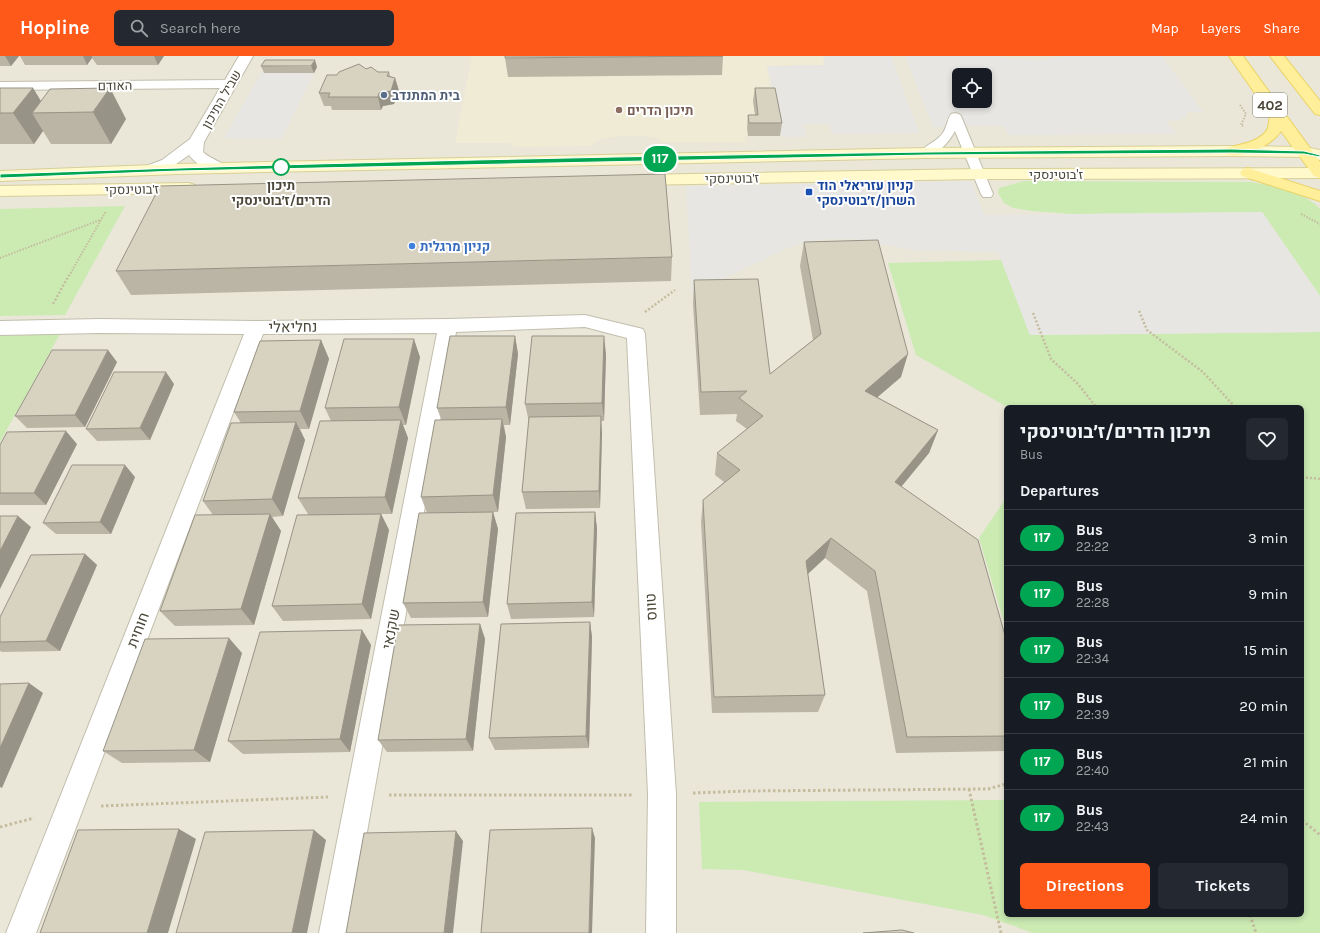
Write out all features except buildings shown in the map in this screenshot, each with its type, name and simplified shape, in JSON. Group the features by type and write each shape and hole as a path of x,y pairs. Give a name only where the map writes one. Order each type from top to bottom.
{"main road":[{"name":"402","path":"1236,56 1320,173"},
{"name":"402","path":"1277,56 1320,111"},
{"path":"1231,151 1258,144 1267,137 1275,128 1277,115"},
{"path":"1248,173 1320,196"}],"street":[{"name":"שביל התיכון","path":"148,170 168,163 196,142 246,56"},
{"name":"האודם","path":"0,86 229,84"},
{"name":"שביל התיכון","path":"196,142 195,153 202,160 220,168"},
{"name":"ז'בוטינסקי","path":"0,176 220,168 926,153 1231,151 1304,152 1320,155"},
{"name":"ז'בוטינסקי","path":"622,180 978,174 1320,173"},
{"name":"ז'בוטינסקי","path":"0,191 203,188"},
{"name":"טווס","path":"585,321 636,334 662,794 661,933"},
{"name":"נחליאלי","path":"0,328 100,326 256,328 448,326 585,321"},
{"name":"שקנאי","path":"334,933 448,326"},
{"name":"חוחית","path":"21,933 256,328"}],"lane":[{"path":"926,153 936,148 949,135 956,116 987,194"}],"path":[{"path":"1238,101 1246,114 1240,125 1267,137"},
{"path":"50,310 108,206"},
{"path":"0,258 100,220"},
{"path":"620,330 675,290"},
{"path":"1139,311 1147,330 1203,372 1233,405"},
{"path":"1033,313 1051,359 1078,384 1094,405"},
{"path":"1304,478 1320,478"},
{"path":"662,794 747,791 988,788 1004,784"},
{"path":"969,788 1001,933"},
{"path":"0,827 70,808 360,795 604,796"},
{"path":"1304,822 1320,835"},
{"path":"1251,917 1256,933"}],"shaded area":[{"path":"0,56 1320,56 1320,933 0,933"},
{"name":"תיכון הדרים","path":"472,56 823,56 825,65 767,66 780,136 745,136 746,142 662,142 657,138 647,136 620,136 601,139 589,146 514,147 511,143 455,143"},
{"path":"823,56 891,56 919,133 832,134 829,124 803,124 806,137 781,137 767,66 825,65"},
{"path":"905,56 997,56 1009,59 1042,60 1065,56 1162,56 1203,112 1187,112 1187,116 1179,120 1167,121 1176,134 1009,135 1004,126 933,127"},
{"path":"261,73 314,73 282,138 224,138"},
{"path":"971,181 984,215 1262,212 1320,296 1320,332 1030,335 998,252 913,250 853,239 828,239 802,243 785,249 692,294 686,186"}],"green space":[{"path":"1024,181 1252,182 1298,194 1314,203 1320,209 1320,296 1262,212 1072,214 1013,208 1004,203 998,193 999,188"},
{"path":"125,206 65,315 0,316 0,209"},
{"path":"1002,260 1030,335 1320,332 1320,933 1033,933 983,915 743,870 702,869 699,802 1004,800 1004,917 1304,917 1304,405 1004,405 916,355 888,263"},
{"path":"60,334 0,442 0,336"},
{"path":"1004,501 1004,622 979,538"}],"bus line":[{"name":"117","path":"0,176 178,169 926,153 1231,151 1304,152 1320,155"}],"place":[{"name":"בית המתנדב","path":"384,95"},
{"name":"תיכון הדרים","path":"619,110"},
{"name":"תיכון הדרים/ז׳בוטינסקי","path":"281,167"},
{"name":"קניון עזריאלי הוד השרון/ז׳בוטינסקי","path":"809,192"},
{"name":"קניון מרגלית","path":"412,246"}]}
